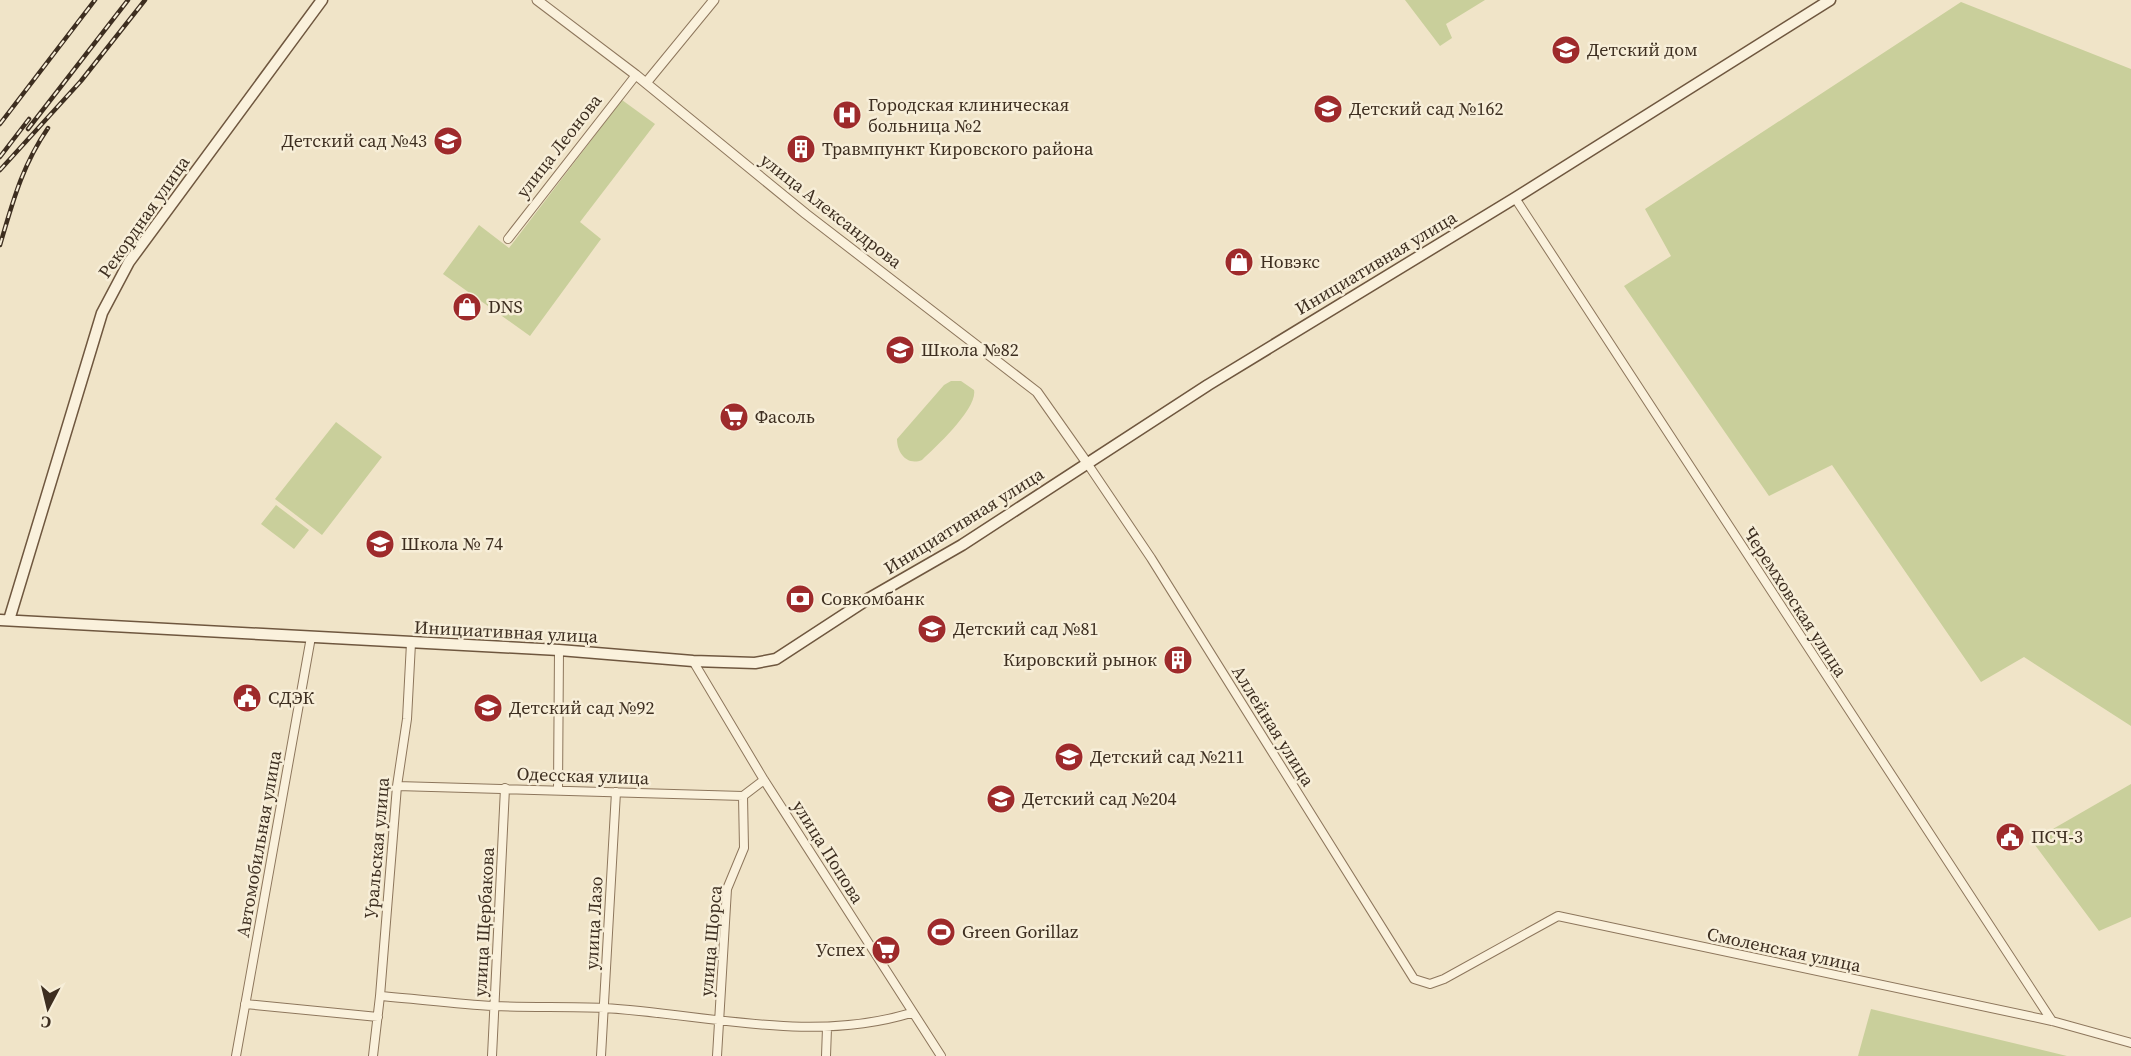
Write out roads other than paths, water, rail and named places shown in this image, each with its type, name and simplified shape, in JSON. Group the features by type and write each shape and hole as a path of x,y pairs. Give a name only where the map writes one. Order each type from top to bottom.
{"main road":[{"name":"Рекордная улица","path":"5,620 102,313 115,286 129,262 322,0"},
{"name":"Инициативная улица","path":"5,620 559,650 693,661 755,663 776,659 868,599 962,545 1208,385 1515,198 1830,0"}],"street":[{"name":"улица Александрова","path":"537,0 636,75 806,214 1037,392 1087,463"},
{"path":"646,83 714,0"},
{"name":"улица Леонова","path":"508,239 636,75"},
{"name":"Черемховская улица","path":"1515,198 2052,1021"},
{"name":"Аллейная улица","path":"1087,463 1151,558 1414,979 1430,984 1444,978"},
{"name":"Автомобильная улица","path":"236,1056 311,637"},
{"name":"Уральская улица","path":"373,1056 397,786 407,719 411,643"},
{"path":"558,790 559,650"},
{"name":"улица Попова","path":"693,661 764,780 940,1056"},
{"path":"743,796 764,780"},
{"name":"Одесская улица","path":"397,786 743,796"},
{"name":"улица Щербакова","path":"492,1056 505,788"},
{"name":"улица Лазо","path":"601,1056 616,792"},
{"name":"улица Щорса","path":"717,1056 727,889 744,848 743,796"},
{"name":"Смоленская улица","path":"1444,978 1558,916 2052,1021 2131,1043"},
{"path":"380,996 495,1006 604,1008 719,1021 828,1028 887,1021 911,1013"},
{"path":"245,1004 378,1017"},
{"path":"826,1056 828,1028"}],"railway":[{"path":"0,124 95,0"},
{"path":"28,129 128,0"},
{"path":"0,170 81,81 145,0"},
{"path":"0,157 29,119"},
{"path":"0,245 25,170 48,128"}],"place":[{"name":"Детский дом","path":"1566,50"},
{"name":"Детский сад №162","path":"1328,109"},
{"name":"Городская клиническая больница №2","path":"847,115"},
{"name":"Детский сад №43","path":"448,141"},
{"name":"Травмпункт Кировского района","path":"801,149"},
{"name":"Новэкс","path":"1239,262"},
{"name":"DNS","path":"467,307"},
{"name":"Школа №82","path":"900,350"},
{"name":"Фасоль","path":"734,417"},
{"name":"Школа № 74","path":"380,544"},
{"name":"Совкомбанк","path":"800,599"},
{"name":"Детский сад №81","path":"932,629"},
{"name":"Кировский рынок","path":"1178,660"},
{"name":"СДЭК","path":"247,698"},
{"name":"Детский сад №92","path":"488,708"},
{"name":"Детский сад №211","path":"1069,757"},
{"name":"Детский сад №204","path":"1001,799"},
{"name":"ПСЧ-3","path":"2010,837"},
{"name":"Green Gorillaz","path":"941,932"},
{"name":"Успех","path":"886,950"}]}
